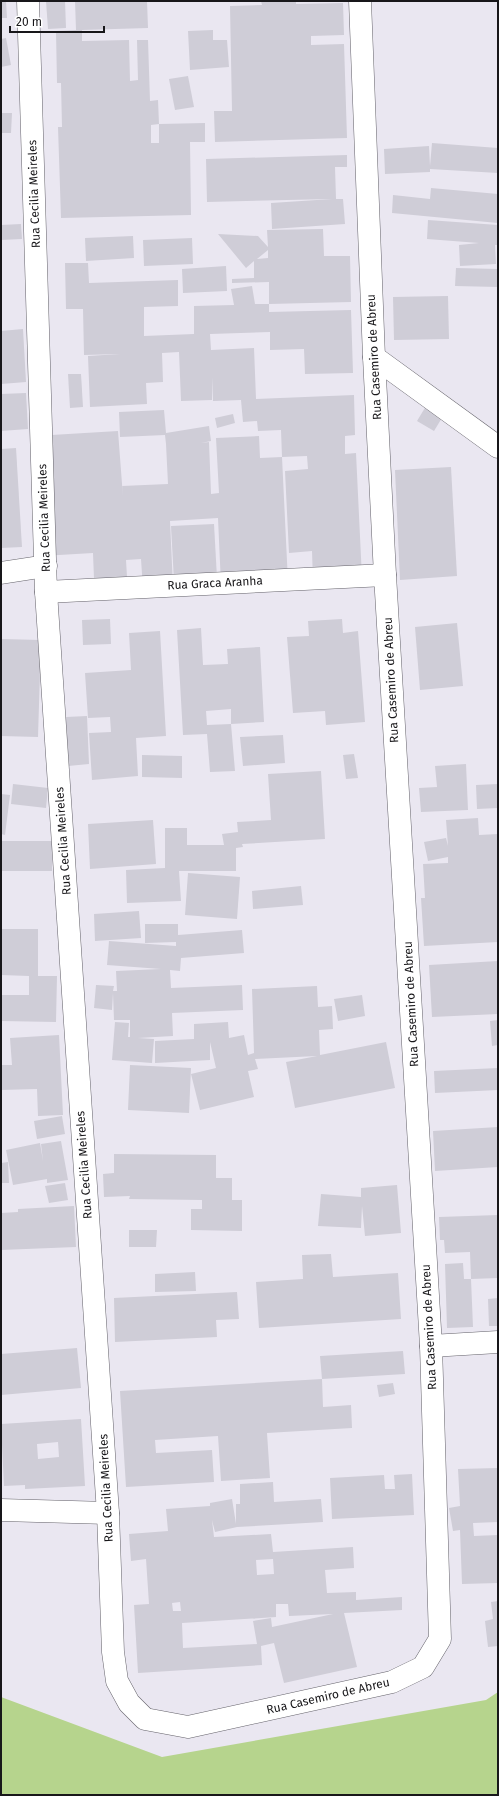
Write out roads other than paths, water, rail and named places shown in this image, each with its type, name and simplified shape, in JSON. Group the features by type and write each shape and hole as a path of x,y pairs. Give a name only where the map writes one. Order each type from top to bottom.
{"street":[{"name":"Rua Cecilia Meireles","path":"28,1 46,592 108,1513 113,1652 117,1681"},
{"name":"Rua Casemiro de Abreu","path":"117,1681 129,1703 145,1720 188,1727 392,1682 423,1667 440,1639 431,1346 385,575 374,357 360,1"},
{"path":"374,357 498,447"},
{"path":"1,573 46,566"},
{"name":"Rua Graca Aranha","path":"46,592 385,575"},
{"path":"431,1346 498,1342"},
{"path":"1,1510 108,1513"}]}
